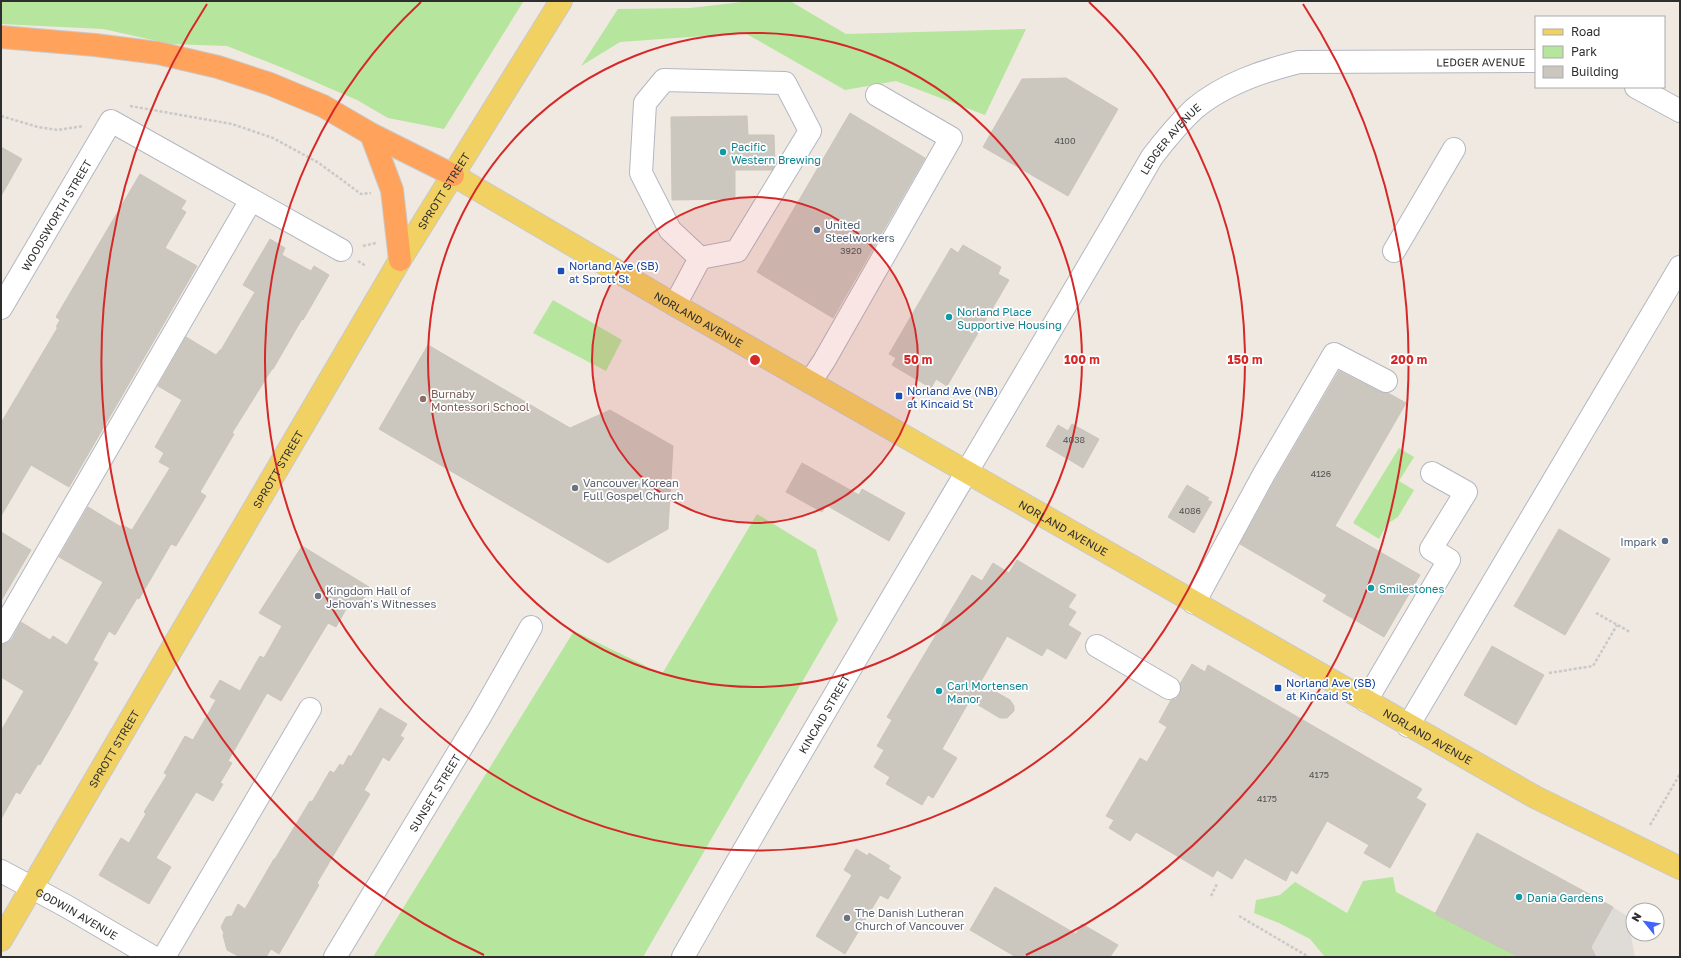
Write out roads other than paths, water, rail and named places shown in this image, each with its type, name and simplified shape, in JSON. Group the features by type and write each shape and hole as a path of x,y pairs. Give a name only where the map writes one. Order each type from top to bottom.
{"highway":[{"path":"1,37 95,45 158,53 218,67 270,84 323,106 371,134 453,175"},
{"path":"371,134 392,190 400,260"}],"main road":[{"name":"SPROTT STREET","path":"1,940 400,260 558,5"},
{"name":"NORLAND AVENUE","path":"453,175 675,305 1408,726 1549,805 1680,868"}],"street":[{"name":"LEDGER AVENUE","path":"968,472 1152,157 1173,130 1195,109 1220,91 1247,78 1271,69 1299,62 1535,61"},
{"path":"664,80 785,83 810,130 737,252 700,258 670,230 640,173 645,103 664,80"},
{"path":"1638,88 1680,111"},
{"path":"810,382 824,361 952,138 877,96"},
{"name":"WOODSWORTH STREET","path":"1,308 111,121 251,200"},
{"path":"1394,250 1454,149"},
{"path":"1,632 251,200 341,250"},
{"path":"675,305 700,258"},
{"path":"1408,726 1680,267"},
{"path":"1194,603 1264,474 1334,354 1386,381"},
{"name":"KINCAID STREET","path":"683,957 780,788 968,472"},
{"path":"1366,701 1449,560 1431,549 1466,492 1432,473"},
{"name":"SUNSET STREET","path":"335,957 531,627"},
{"path":"1097,646 1169,688"},
{"path":"164,957 310,709"},
{"name":"GODWIN AVENUE","path":"1,871 32,887 153,957"}],"place":[{"name":"Pacific Western Brewing","path":"723,152"},
{"name":"United Steelworkers","path":"817,230"},
{"name":"Norland Ave (SB) at Sprott St","path":"561,271"},
{"name":"Norland Place Supportive Housing","path":"949,317"},
{"name":"Norland Ave (NB) at Kincaid St","path":"899,396"},
{"name":"Burnaby Montessori School","path":"423,399"},
{"name":"Vancouver Korean Full Gospel Church","path":"575,488"},
{"name":"Impark","path":"1665,541"},
{"name":"Smilestones","path":"1371,588"},
{"name":"Kingdom Hall of Jehovah's Witnesses","path":"318,596"},
{"name":"Norland Ave (SB) at Kincaid St","path":"1278,688"},
{"name":"Carl Mortensen Manor","path":"939,691"},
{"name":"Dania Gardens","path":"1519,897"},
{"name":"The Danish Lutheran Church of Vancouver","path":"847,918"}]}
